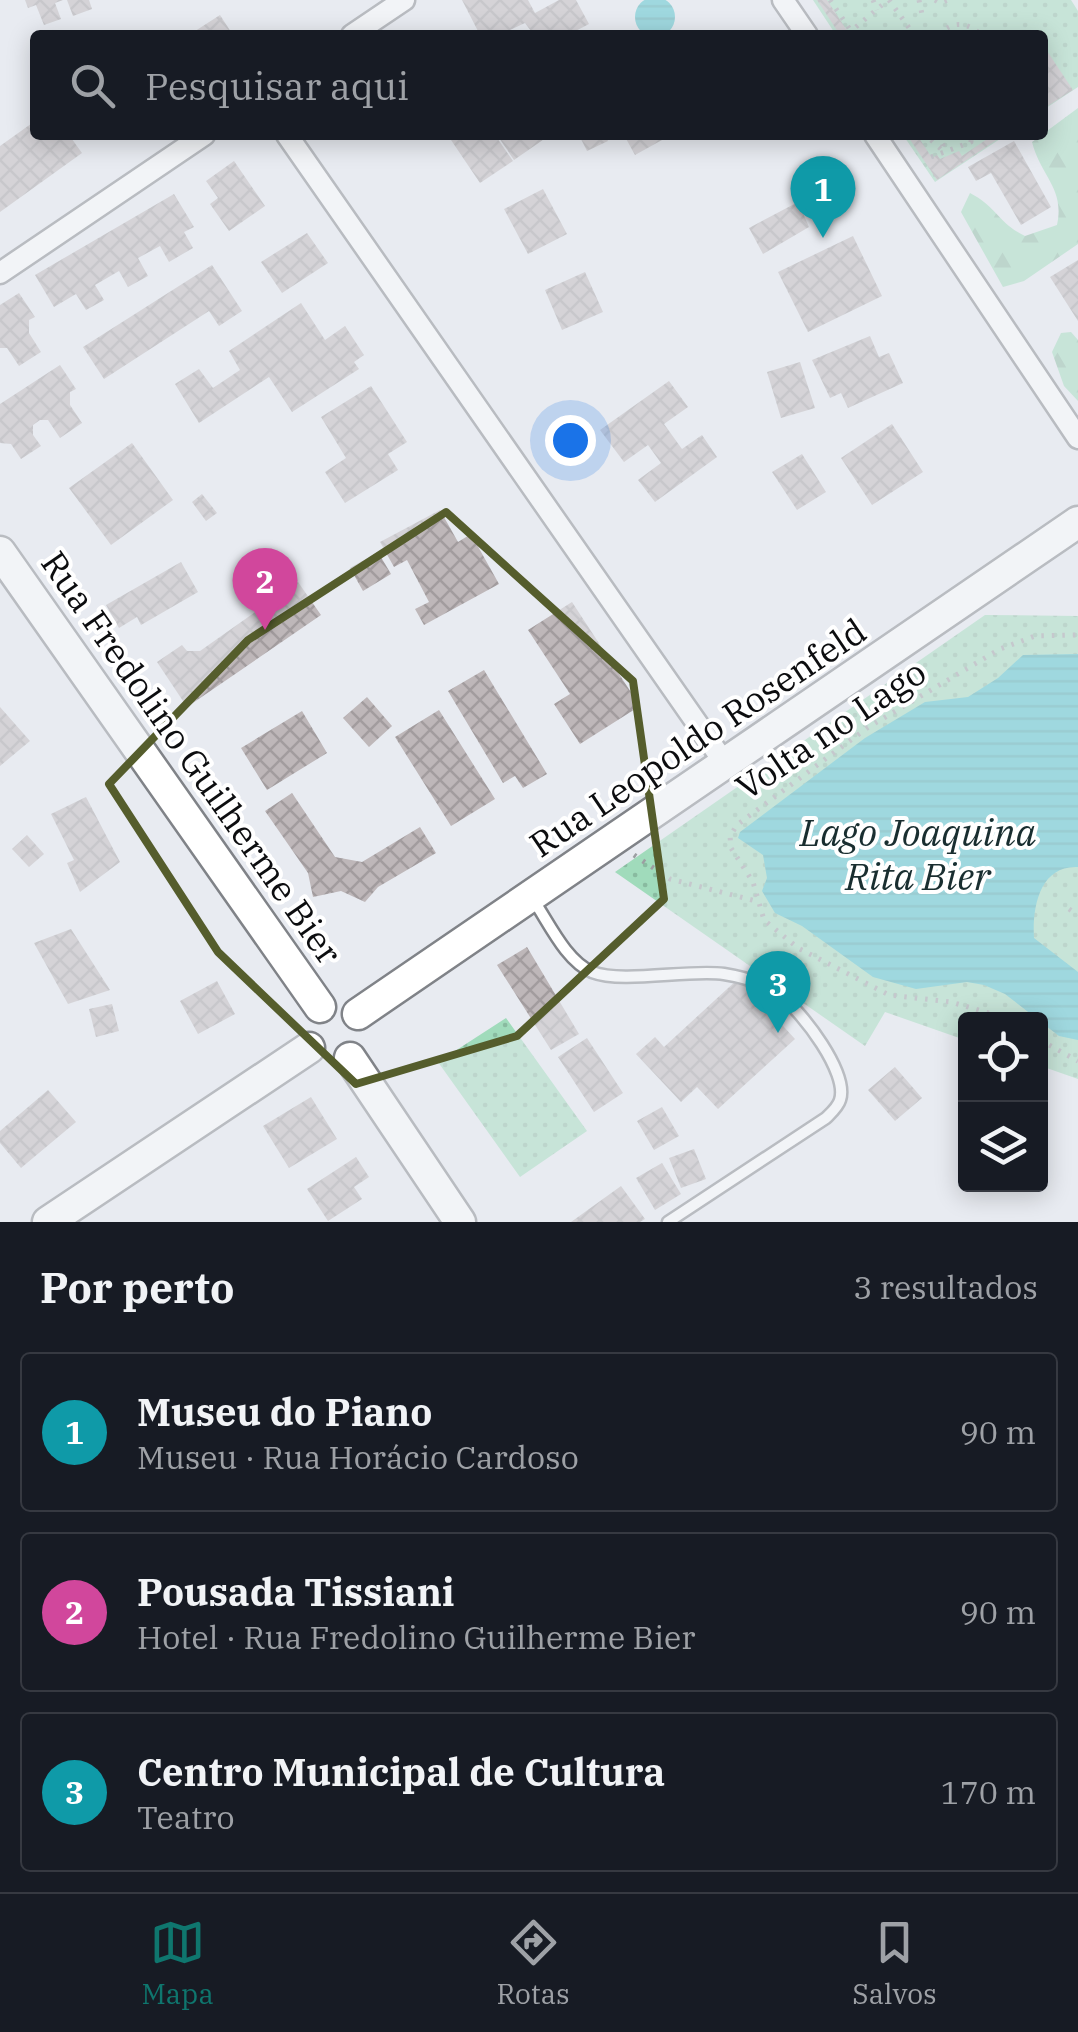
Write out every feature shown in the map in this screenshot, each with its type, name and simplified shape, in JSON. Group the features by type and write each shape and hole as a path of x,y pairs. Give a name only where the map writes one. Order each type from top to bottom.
{"street":[{"path":"359,30 404,0"},
{"path":"784,0 804,30"},
{"path":"0,272 197,140"},
{"path":"289,140 726,765"},
{"path":"878,140 1078,438"},
{"name":"Rua Leopoldo Rosenfeld","path":"358,1014 1078,522"},
{"name":"Rua Fredolino Guilherme Bier","path":"0,552 320,1006"},
{"path":"340,1003 358,1014 365,1033 358,1052 350,1058 332,1063 309,1048 305,1039 307,1020 320,1006 340,1003"},
{"path":"48,1222 309,1048"},
{"path":"350,1058 460,1222"}],"lane":[{"path":"531,898 577,963 595,973 720,973 750,979 780,995 802,1016 837,1071 842,1088 840,1103 826,1118 668,1222"}],"path":[{"path":"830,0 848,30"},
{"path":"873,0 876,10"},
{"path":"853,30 889,0 913,30"},
{"path":"919,0 923,19"},
{"path":"934,0 948,0"},
{"path":"946,30 962,24 972,30"},
{"path":"935,140 942,150"},
{"path":"931,157 971,140"},
{"name":"Volta no Lago","path":"983,1012 951,1002 889,995 798,948 764,920 753,882 732,848 730,836 736,825 867,728 1000,649 1035,636 1078,635"},
{"path":"617,839 641,861 670,879 756,901"},
{"path":"1069,909 1078,915"},
{"path":"1048,1044 1078,1060"}],"highlighted area":[{"path":"446,512 633,681 664,899 517,1036 356,1084 218,952 109,784 248,640"}],"green space":[{"path":"813,0 1071,0 1078,11 1078,87 1048,107 1048,30 833,30"},
{"path":"1078,108 1078,244 1024,281 1003,287 961,212 970,193 1025,236 1057,225 1058,201 1032,142 1048,140 1048,130"},
{"path":"906,140 998,140 935,182"},
{"path":"1071,332 1078,340 1078,401 1064,386 1052,352 1061,333"},
{"name":"Lago Joaquina Rita Bier","path":"985,615 1078,616 1078,1079 1048,1068 1048,1012 958,1012 958,1038 885,1012 865,1046 615,872"},
{"path":"506,1018 587,1131 520,1177 438,1062"}],"water":[{"path":"647,-1 663,-1 675,17 670,30 640,30 637,25 637,9"},
{"name":"Lago Joaquina Rita Bier","path":"1078,654 1078,867 1065,868 1047,880 1037,901 1034,938 1078,972 1078,1040 1059,1036 1048,1027 1048,1012 1028,1012 1005,994 984,985 967,982 916,989 873,977 802,926 775,913 762,891 767,878 763,855 738,838 740,832 865,738 925,702 968,697 998,678 1023,655"}],"building":[{"path":"25,0 63,0 55,3 61,19 44,25 36,5 28,8"},
{"path":"67,0 89,0 92,9 73,16"},
{"path":"462,0 528,0 535,13 559,0 576,0 589,24 578,30 530,30 525,23 510,30 477,30"},
{"path":"817,0 827,0 847,30 837,30"},
{"path":"220,15 230,30 197,30"},
{"path":"1048,52 1073,90 1048,106"},
{"path":"30,125 30,140 73,140 82,153 0,212 0,146"},
{"path":"451,140 498,140 513,161 480,183"},
{"path":"500,140 543,140 514,160"},
{"path":"582,140 608,140 608,141 587,151"},
{"path":"627,140 662,140 635,155"},
{"path":"910,140 920,140 932,158 937,155 940,159 959,151 962,156 986,140 997,140 937,180"},
{"path":"1014,141 1051,207 1021,225 991,173 976,181 968,167"},
{"path":"234,161 265,206 229,231 210,204 218,198 206,181"},
{"path":"543,189 567,234 528,254 504,209"},
{"path":"174,194 194,227 184,232 193,248 169,262 160,246 138,258 148,276 128,287 119,271 95,285 104,300 86,310 76,294 54,307 35,275"},
{"path":"798,202 809,227 763,254 749,228"},
{"path":"307,233 328,263 282,293 261,262"},
{"path":"853,236 882,296 808,332 778,272"},
{"path":"1078,260 1078,321 1050,277"},
{"path":"212,265 242,311 219,326 209,311 104,379 83,347"},
{"path":"585,272 603,312 562,330 545,290"},
{"path":"19,293 35,317 29,320 29,333 41,352 19,366 7,348 0,348 0,305"},
{"path":"301,303 325,340 345,326 364,355 354,362 359,369 292,412 269,377 199,423 175,384 199,369 213,388 240,370 229,351"},
{"path":"870,336 879,357 889,353 903,383 848,408 841,393 830,398 812,360"},
{"path":"800,362 815,408 781,418 767,372"},
{"path":"60,365 76,389 70,392 70,405 82,423 60,438 48,420 40,420 33,425 33,435 41,446 21,459 11,444 0,443 0,404"},
{"path":"669,381 688,407 664,424 682,449 702,435 717,457 655,502 638,480 661,463 648,445 624,462 600,430"},
{"path":"371,386 407,442 388,454 398,470 345,503 325,472 346,458 321,417"},
{"path":"892,424 923,472 872,505 841,458"},
{"path":"132,443 173,500 111,545 69,488"},
{"path":"802,454 826,492 797,510 772,472"},
{"path":"202,494 217,513 206,521 192,502"},
{"path":"440,510 458,542 471,534 499,584 424,625 415,609 429,602 407,560 394,567 380,542"},
{"path":"378,552 391,574 363,591 350,568"},
{"path":"181,562 198,592 141,625 137,617 119,628 106,605"},
{"path":"298,582 321,615 187,707 157,662 182,645 187,651 200,651"},
{"path":"572,602 640,706 580,744 554,704 570,694 528,630"},
{"path":"484,670 547,774 523,788 515,776 503,783 448,691"},
{"path":"367,697 392,726 369,747 343,718"},
{"path":"0,707 30,741 0,766"},
{"path":"439,710 495,799 451,826 395,737"},
{"path":"302,711 327,753 267,790 241,748"},
{"path":"292,793 335,857 362,862 420,827 436,853 378,887 365,902 341,891 313,897 308,873 265,811"},
{"path":"86,797 120,862 80,892 67,863 74,860 51,814"},
{"path":"27,835 44,854 29,867 12,849"},
{"path":"71,929 110,990 68,1004 34,943"},
{"path":"527,947 579,1034 551,1050 497,965"},
{"path":"739,978 795,1039 718,1109 697,1087 681,1102 636,1054 655,1037 664,1047"},
{"path":"217,981 235,1014 198,1034 180,1001"},
{"path":"112,1004 119,1031 96,1037 89,1009"},
{"path":"587,1038 623,1093 594,1112 558,1057"},
{"path":"895,1067 922,1098 895,1121 868,1090"},
{"path":"48,1090 76,1122 21,1168 0,1143 0,1131"},
{"path":"311,1097 337,1139 289,1168 263,1126"},
{"path":"662,1107 679,1136 654,1150 637,1121"},
{"path":"694,1149 706,1179 681,1188 669,1158"},
{"path":"356,1157 369,1177 354,1187 362,1199 328,1221 307,1189"},
{"path":"662,1163 681,1194 655,1210 636,1178"},
{"path":"621,1186 645,1219 571,1222"}],"place":[{"name":"Museu do Piano","path":"823,238"},
{"name":"Pousada Tissiani","path":"265,630"},
{"name":"Centro Municipal de Cultura","path":"778,1033"}]}
